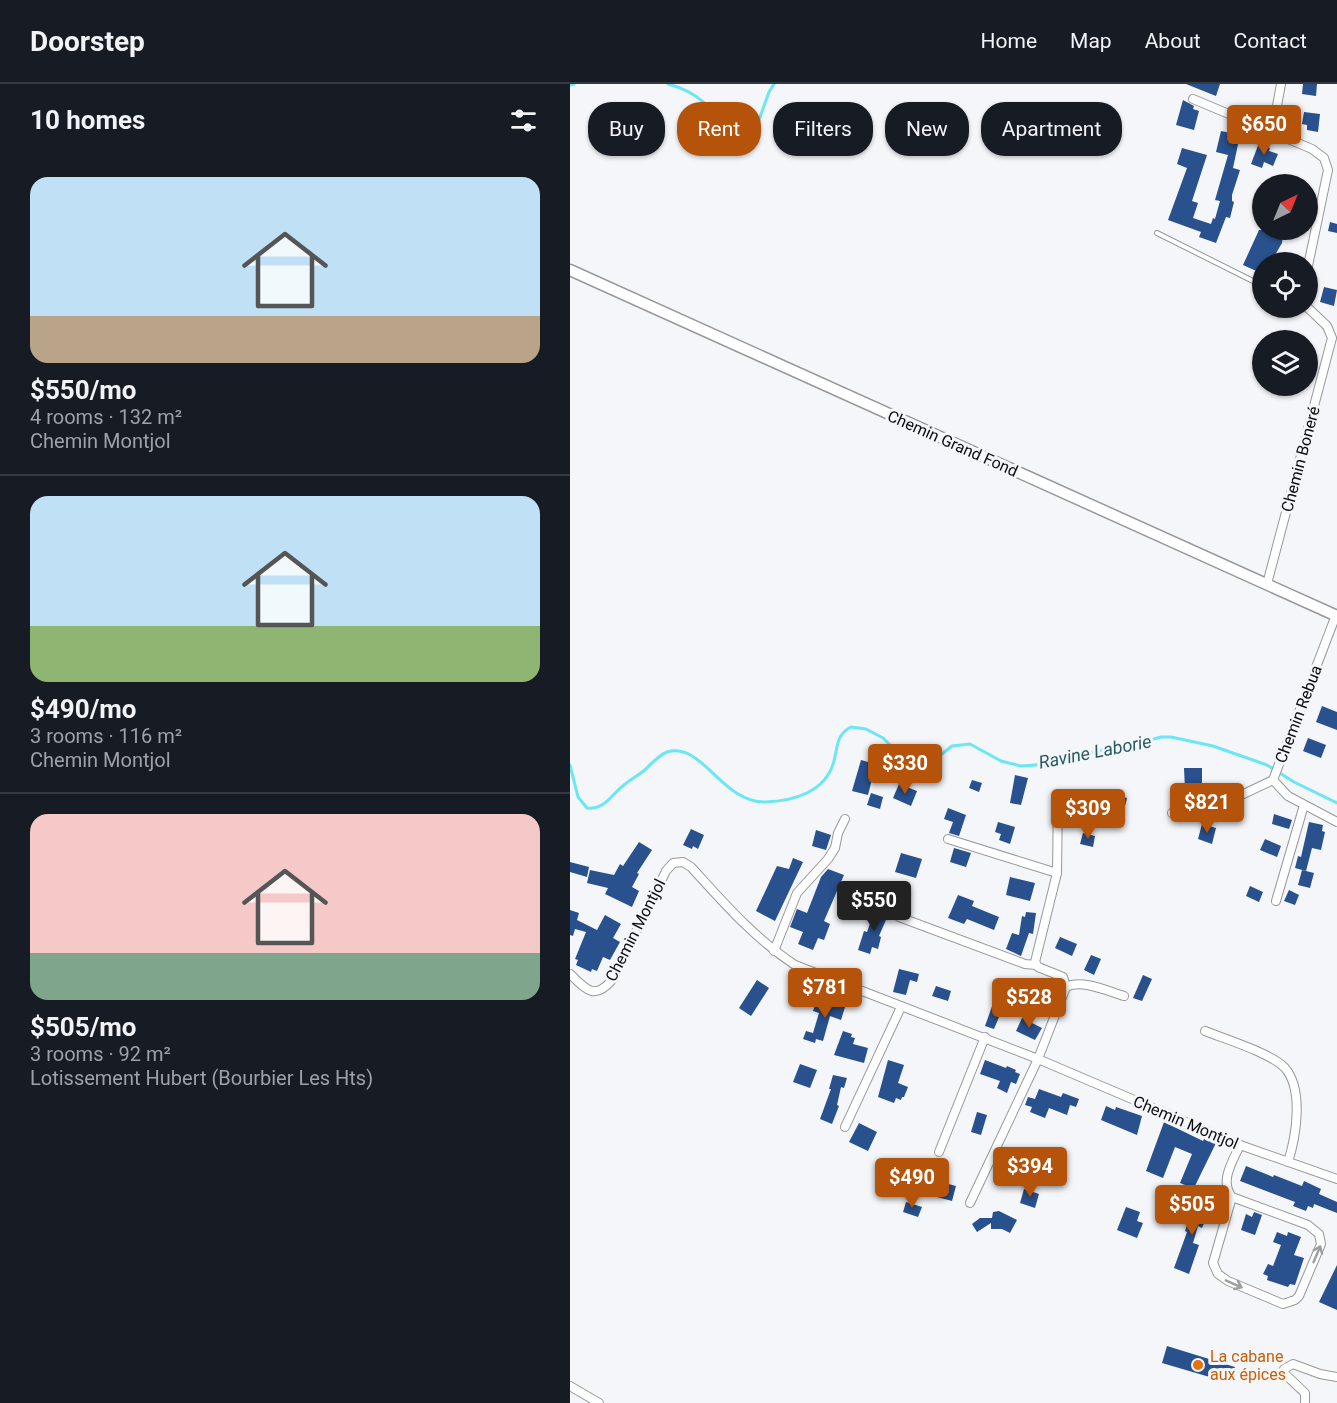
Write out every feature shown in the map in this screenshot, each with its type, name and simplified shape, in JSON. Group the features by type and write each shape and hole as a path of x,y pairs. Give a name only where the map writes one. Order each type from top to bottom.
{"street":[{"path":"1272,133 1281,84"},
{"path":"1193,99 1318,153 1326,163 1328,170 1311,252"},
{"name":"Chemin Grand Fond","path":"570,270 1336,616"},
{"name":"Chemin Boneré","path":"1267,584 1334,331 1318,317"},
{"name":"Chemin Rebua","path":"1173,813 1214,808 1274,777 1336,616"},
{"name":"Chemin Rebua","path":"1274,777 1288,796 1337,822"},
{"path":"1036,965 1035,957 1057,873 1058,795"},
{"path":"1276,901 1304,805"},
{"path":"774,951 797,893 828,859 835,848 838,833 845,819"},
{"path":"948,839 1057,873"},
{"name":"Chemin Montjol","path":"570,974 586,989 592,991 598,992 607,986 666,871 676,862 683,862 691,867 748,929 795,965 985,1037 1240,1145 1337,1179"},
{"path":"899,917 1025,964 1036,965 1060,975 1065,980 1066,987 1038,1059 970,1203"},
{"path":"1066,987 1081,984 1124,996"},
{"path":"845,1127 901,1006"},
{"path":"1205,1031 1273,1059 1285,1069 1293,1083 1297,1112 1294,1141 1288,1162"},
{"path":"939,1152 985,1037"},
{"path":"1232,1197 1213,1263 1215,1270 1228,1281 1283,1304 1295,1300 1299,1296 1321,1244 1319,1234 1308,1226 1232,1197 1226,1185 1227,1176 1240,1145"},
{"path":"1305,1403 1305,1393 1285,1374 1284,1369 1287,1366 1293,1364 1320,1374 1337,1377"},
{"path":"570,1386 599,1403"}],"lane":[{"path":"1157,233 1252,280"}],"building":[{"path":"1186,84 1220,84 1216,96"},
{"path":"1303,84 1317,84 1316,96 1302,94"},
{"path":"1183,100 1199,111 1194,130 1176,125"},
{"path":"1304,112 1320,114 1318,132 1307,130 1307,125 1302,124"},
{"path":"1221,131 1240,135 1233,168 1240,170 1232,195 1234,202 1230,218 1226,217 1216,243 1199,237 1201,232 1168,220 1187,168 1177,164 1182,148 1207,155 1192,201 1198,203 1193,218 1211,224 1213,218 1215,219 1220,201 1215,200 1228,155 1216,152"},
{"path":"1259,143 1270,148 1269,151 1278,154 1273,166 1264,162 1262,168 1251,164"},
{"path":"1330,222 1337,224 1337,233 1328,231"},
{"path":"1254,240 1282,240 1277,252 1252,252 1252,269 1243,265"},
{"path":"1324,287 1337,290 1334,306 1320,302"},
{"path":"1322,706 1337,712 1337,730 1316,722"},
{"path":"1308,738 1326,745 1321,758 1303,751"},
{"path":"861,760 876,764 868,795 852,791"},
{"path":"1184,768 1202,768 1202,790 1185,790"},
{"path":"1015,775 1028,778 1021,805 1010,803"},
{"path":"972,780 982,783 979,792 969,788"},
{"path":"899,784 917,791 911,806 893,798"},
{"path":"871,793 883,797 880,809 867,805"},
{"path":"1112,794 1127,798 1124,810 1109,806"},
{"path":"948,808 966,815 959,836 949,833 953,822 944,819"},
{"path":"1274,814 1292,820 1289,829 1272,824"},
{"path":"998,822 1015,827 1010,844 999,840 1001,834 995,832"},
{"path":"1309,822 1323,825 1322,831 1325,832 1321,850 1312,848 1306,871 1295,868 1298,856 1301,857"},
{"path":"1202,824 1216,828 1212,844 1198,839"},
{"path":"691,829 704,835 698,849 683,845"},
{"path":"816,830 831,835 826,850 812,846"},
{"path":"1083,833 1095,836 1093,847 1080,844"},
{"path":"1265,839 1281,846 1277,857 1260,850"},
{"path":"639,842 652,850 637,873 639,874 632,887 639,891 632,907 605,894 608,888 587,883 590,870 614,875 620,864 623,866"},
{"path":"954,848 971,853 966,867 950,862"},
{"path":"901,853 922,859 916,878 895,872"},
{"path":"793,858 803,862 775,921 756,911 777,866 789,869"},
{"path":"570,862 589,867 587,877 570,872"},
{"path":"828,869 844,875 824,921 830,924 824,940 818,938 813,950 798,944 803,932 790,927 797,909 807,913 821,877"},
{"path":"1302,870 1314,873 1310,888 1298,885"},
{"path":"1010,877 1035,883 1030,901 1006,895"},
{"path":"1250,886 1263,892 1259,902 1246,896"},
{"path":"1289,890 1299,895 1295,905 1284,901"},
{"path":"958,895 974,901 972,906 999,917 994,930 967,919 964,924 948,918"},
{"path":"876,907 889,913 879,936 881,937 878,949 872,947 870,954 858,950 864,931 867,932"},
{"path":"570,910 579,913 577,920 597,930 605,915 621,924 613,938 620,942 610,960 603,957 597,971 592,969 591,972 576,965 578,960 575,959 586,932 575,929 573,936 570,935"},
{"path":"1026,912 1036,913 1033,934 1029,933 1021,956 1006,949 1012,933 1019,935 1022,916 1025,917"},
{"path":"1060,937 1077,944 1072,956 1055,948"},
{"path":"1091,955 1101,959 1094,975 1084,970"},
{"path":"899,969 919,974 917,982 910,980 906,995 893,992"},
{"path":"1143,975 1152,979 1142,1001 1133,998"},
{"path":"757,980 769,988 751,1016 739,1008"},
{"path":"936,986 951,991 948,1001 932,996"},
{"path":"999,987 1010,991 994,1029 985,1026"},
{"path":"828,998 846,1004 841,1020 830,1016 823,1041 816,1039 815,1043 803,1039 806,1031 813,1033 819,1013 813,1011 816,1002 826,1005"},
{"path":"1022,1018 1042,1028 1035,1040 1016,1031"},
{"path":"843,1031 852,1034 851,1037 855,1038 853,1044 868,1048 864,1063 834,1055"},
{"path":"888,1060 904,1065 898,1083 908,1087 904,1097 901,1100 896,1098 894,1103 878,1097"},
{"path":"985,1060 1006,1068 1007,1066 1020,1074 1016,1084 1011,1082 1007,1093 997,1088 1000,1081 980,1074"},
{"path":"800,1064 817,1070 810,1088 793,1082"},
{"path":"833,1075 847,1078 844,1088 841,1087 837,1105 839,1106 832,1124 820,1119 831,1089 829,1089"},
{"path":"1039,1089 1061,1097 1063,1093 1079,1099 1076,1107 1070,1105 1067,1115 1049,1108 1045,1118 1030,1112 1032,1107 1025,1105 1028,1097 1035,1099"},
{"path":"1106,1106 1142,1116 1137,1135 1101,1120"},
{"path":"977,1112 987,1115 981,1135 971,1132"},
{"path":"1164,1122 1203,1141 1204,1139 1216,1143 1189,1203 1180,1200 1185,1185 1180,1183 1192,1154 1175,1147 1163,1178 1146,1171"},
{"path":"859,1123 877,1132 868,1151 849,1142"},
{"path":"1246,1166 1302,1186 1304,1181 1321,1189 1319,1194 1337,1202 1337,1213 1314,1204 1313,1208 1308,1206 1306,1211 1293,1206 1295,1202 1240,1181"},
{"path":"937,1181 956,1186 952,1201 933,1196"},
{"path":"1024,1189 1039,1194 1035,1208 1020,1203"},
{"path":"1196,1198 1210,1203 1208,1209 1210,1209 1202,1228 1198,1226 1193,1243 1199,1245 1189,1274 1174,1268"},
{"path":"906,1202 922,1207 918,1217 903,1212"},
{"path":"1126,1207 1140,1212 1137,1221 1143,1223 1137,1238 1117,1230"},
{"path":"999,1211 1017,1220 1010,1233 1002,1229 991,1229 991,1223 977,1232 972,1224 980,1218 992,1218 993,1212"},
{"path":"1254,1212 1262,1215 1255,1235 1241,1230 1246,1214 1252,1217"},
{"path":"1277,1232 1287,1236 1288,1232 1301,1237 1294,1255 1304,1258 1295,1285 1290,1284 1288,1287 1267,1280 1268,1276 1263,1274 1268,1264 1273,1266 1281,1245 1273,1242"},
{"path":"1337,1265 1337,1310 1319,1302"},
{"name":"La cabane aux épices","path":"1167,1346 1235,1367 1230,1383 1162,1363"}],"waterway":[{"path":"570,85 574,84"},
{"path":"668,84 698,98 725,125 737,130 756,128 774,84"},
{"name":"Ravine Laborie","path":"570,765 578,797 587,808 599,807 661,755 679,751 691,755 702,763 736,793 750,800 765,802 787,800 816,787 830,772 840,737 851,727 866,729 883,738 904,759 915,763 933,761 952,746 970,744 1001,761 1021,766 1049,764 1123,745 1171,737 1213,746 1267,765 1294,782 1337,803"}],"place":[{"name":"La cabane aux épices","path":"1198,1365"}]}
